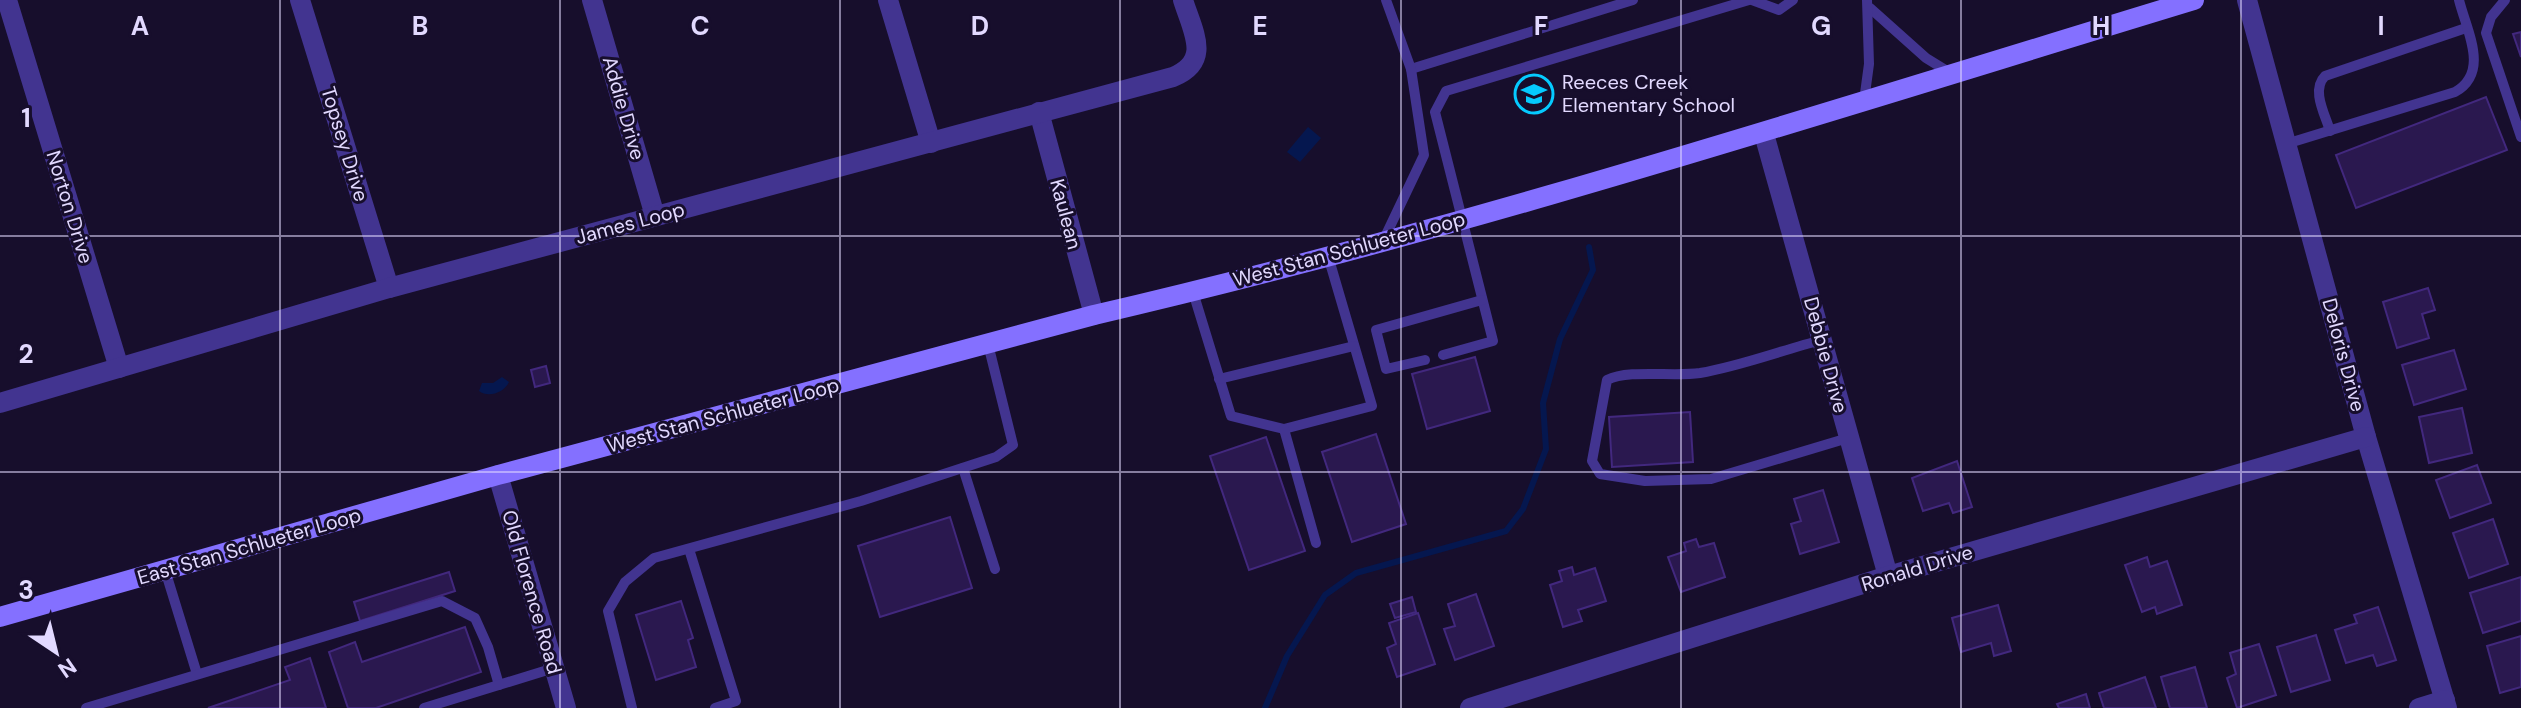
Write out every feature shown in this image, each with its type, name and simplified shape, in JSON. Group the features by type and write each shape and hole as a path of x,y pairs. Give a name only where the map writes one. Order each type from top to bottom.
{"main road":[{"name":"West Stan Schlueter Loop","path":"498,475 1461,219 1764,134 2194,0"},
{"name":"East Stan Schlueter Loop","path":"0,617 498,475"}],"street":[{"name":"Norton Drive","path":"7,0 119,368"},
{"name":"Topsey Drive","path":"300,0 389,288"},
{"name":"Addie Drive","path":"592,0 655,216"},
{"path":"888,0 931,143"},
{"name":"James Loop","path":"0,403 389,288 931,143 1190,70 1196,58 1197,45 1183,0"},
{"name":"Deloris Drive","path":"2247,0 2366,437 2446,704"},
{"name":"Kaulean","path":"1039,112 1094,315"},
{"name":"Debbie Drive","path":"1764,134 1888,576"},
{"name":"Ronald Drive","path":"1470,708 1888,576 2366,437"},
{"name":"Old Florence Road","path":"498,475 566,708"},
{"path":"2419,708 2446,704"}],"lane":[{"path":"1384,239 1424,155 1411,69 1386,0"},
{"path":"1411,69 1633,0"},
{"path":"1443,355 1493,341 1435,112 1446,91 1750,0 1779,10 1793,0"},
{"path":"2286,144 2455,92 2468,85 2474,76 2475,62 2459,0"},
{"path":"2505,0 2491,17 2486,33 2521,137"},
{"path":"1869,4 1926,58 1952,74"},
{"path":"1864,103 1869,64 1869,4"},
{"path":"2330,131 2318,91 2319,82 2325,76 2466,28"},
{"path":"1193,292 1231,416 1284,429 1372,406 1328,254"},
{"path":"1425,360 1386,369 1376,330 1482,300"},
{"path":"1822,340 1700,373 1649,376 1621,373 1607,380 1592,461 1600,474 1645,481 1711,479 1848,438"},
{"path":"632,708 608,611 625,582 654,558 996,457 1013,445 988,344"},
{"path":"1219,379 1354,346"},
{"path":"1284,429 1316,543"},
{"path":"963,468 995,569"},
{"path":"689,549 736,701 715,708"},
{"path":"165,570 197,674"},
{"path":"86,708 442,601 475,618 488,647 499,685"},
{"path":"424,708 554,668"}],"shaded area":[{"path":"1308,127 1321,138 1300,162 1287,152"},
{"path":"502,377 509,382 500,392 487,394 479,391 482,383 493,383"}],"building":[{"path":"2521,32 2521,57 2513,34"},
{"path":"2486,97 2507,150 2356,208 2336,155"},
{"path":"2428,288 2435,310 2422,314 2429,338 2397,348 2383,302"},
{"path":"2454,350 2466,389 2414,405 2402,365"},
{"path":"1475,357 1490,411 1427,429 1412,374"},
{"path":"546,366 550,383 535,387 531,370"},
{"path":"2462,408 2472,453 2429,463 2419,417"},
{"path":"1690,412 1693,462 1612,467 1609,417"},
{"path":"1376,434 1406,524 1352,542 1322,452"},
{"path":"1266,437 1305,551 1249,570 1210,456"},
{"path":"1957,461 1972,507 1953,513 1949,503 1923,511 1912,478"},
{"path":"2477,465 2491,503 2450,518 2436,480"},
{"path":"1823,490 1839,542 1800,554 1791,524 1801,521 1794,499"},
{"path":"950,517 972,588 880,617 858,546"},
{"path":"2493,519 2508,564 2469,578 2453,533"},
{"path":"1696,539 1699,547 1714,543 1725,577 1681,592 1668,557 1686,551 1684,543"},
{"path":"2147,557 2150,567 2167,561 2182,605 2157,614 2155,607 2142,612 2125,565"},
{"path":"1572,567 1574,575 1595,568 1606,601 1578,610 1582,621 1563,627 1550,585 1562,581 1559,571"},
{"path":"449,572 455,591 360,621 354,602"},
{"path":"2521,577 2521,621 2483,633 2470,593"},
{"path":"1476,594 1494,646 1455,660 1444,629 1455,626 1448,604"},
{"path":"1412,597 1416,612 1395,618 1390,604"},
{"path":"681,601 693,638 688,640 696,667 656,680 636,615"},
{"path":"1998,605 2011,651 1994,656 1991,643 1961,652 1952,618"},
{"path":"2378,607 2396,660 2377,666 2373,655 2346,663 2335,630 2357,623 2354,615"},
{"path":"1418,613 1435,664 1397,677 1387,648 1396,644 1389,623"},
{"path":"465,627 481,672 376,708 348,708 329,652 355,642 362,662"},
{"path":"2316,635 2330,680 2291,692 2277,647"},
{"path":"2521,636 2521,687 2500,693 2487,646"},
{"path":"2259,644 2276,695 2237,708 2227,678 2236,674 2230,653"},
{"path":"310,658 326,708 208,708 290,680 285,667"},
{"path":"2195,667 2207,708 2170,708 2161,677"},
{"path":"2145,677 2156,708 2104,708 2099,693"},
{"path":"2086,694 2090,708 2059,708 2057,704"}],"waterway":[{"path":"1265,708 1287,656 1325,595 1356,573 1506,531 1523,509 1546,449 1543,403 1560,339 1593,270 1589,247"}],"place":[{"name":"Reeces Creek Elementary School","path":"1534,94"}]}
